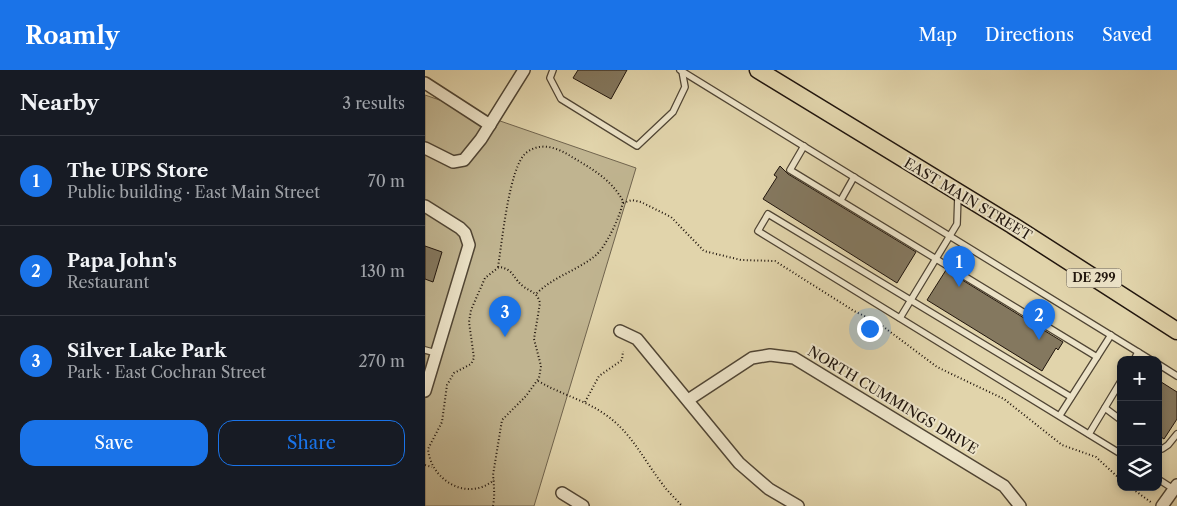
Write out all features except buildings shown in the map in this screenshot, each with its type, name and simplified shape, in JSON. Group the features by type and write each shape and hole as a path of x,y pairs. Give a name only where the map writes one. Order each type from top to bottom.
{"main road":[{"name":"EAST MAIN STREET","path":"758,70 1177,331"}],"street":[{"path":"425,148 453,162 464,160 490,125 521,71"},
{"path":"425,83 490,125"},
{"path":"425,206 461,228 465,232 469,245 431,351 425,391"},
{"path":"620,332 637,339 739,463 769,489 798,506"},
{"name":"NORTH CUMMINGS DRIVE","path":"688,400 752,358 770,355 794,358 1005,486 1020,506"},
{"path":"1162,506 1176,489"},
{"path":"562,493 583,506"}],"lane":[{"path":"553,70 550,78 561,99 637,146 673,112 685,87 681,70"},
{"path":"681,70 1144,356"},
{"path":"804,146 790,170 1097,357"},
{"path":"841,200 854,177"},
{"path":"900,318 951,237 957,224 958,193"},
{"path":"1071,397 768,214 758,231 1117,452"},
{"path":"1060,416 1111,335"},
{"path":"1136,356 1138,352"},
{"path":"1162,367 1177,376"},
{"path":"1089,434 1117,388"},
{"path":"1105,408 1117,417"},
{"path":"1162,448 1168,445 1177,434"},
{"path":"1162,481 1176,489"}],"path":[{"path":"494,480 483,488 456,487 443,480 433,467 428,449 442,422 447,384 454,373 471,364 474,358 469,322 471,310 485,278 498,267 510,193 517,166 521,159 531,150 545,146 567,154 614,186 623,202"},
{"path":"623,202 632,200 641,202 671,217 704,251 741,260 775,261 854,311 877,322 937,367 1004,399 1062,445 1096,457 1117,476"},
{"path":"536,294 548,282 595,256 612,229 623,202"},
{"path":"493,506 501,420 526,396 538,381 541,366 535,330 540,303 536,294 525,288 512,272 507,268 498,267"},
{"path":"585,402 599,376 622,360 623,352"},
{"path":"538,381 554,391 585,402 606,414 625,430 663,485 682,506"},
{"path":"425,465 433,467"},
{"path":"1135,491 1153,506"}],"shaded area":[{"path":"425,95 636,168 534,506 425,506"}],"place":[{"name":"The UPS Store","path":"959,287"},
{"name":"Silver Lake Park","path":"505,337"},
{"name":"Papa John's","path":"1039,340"}]}
